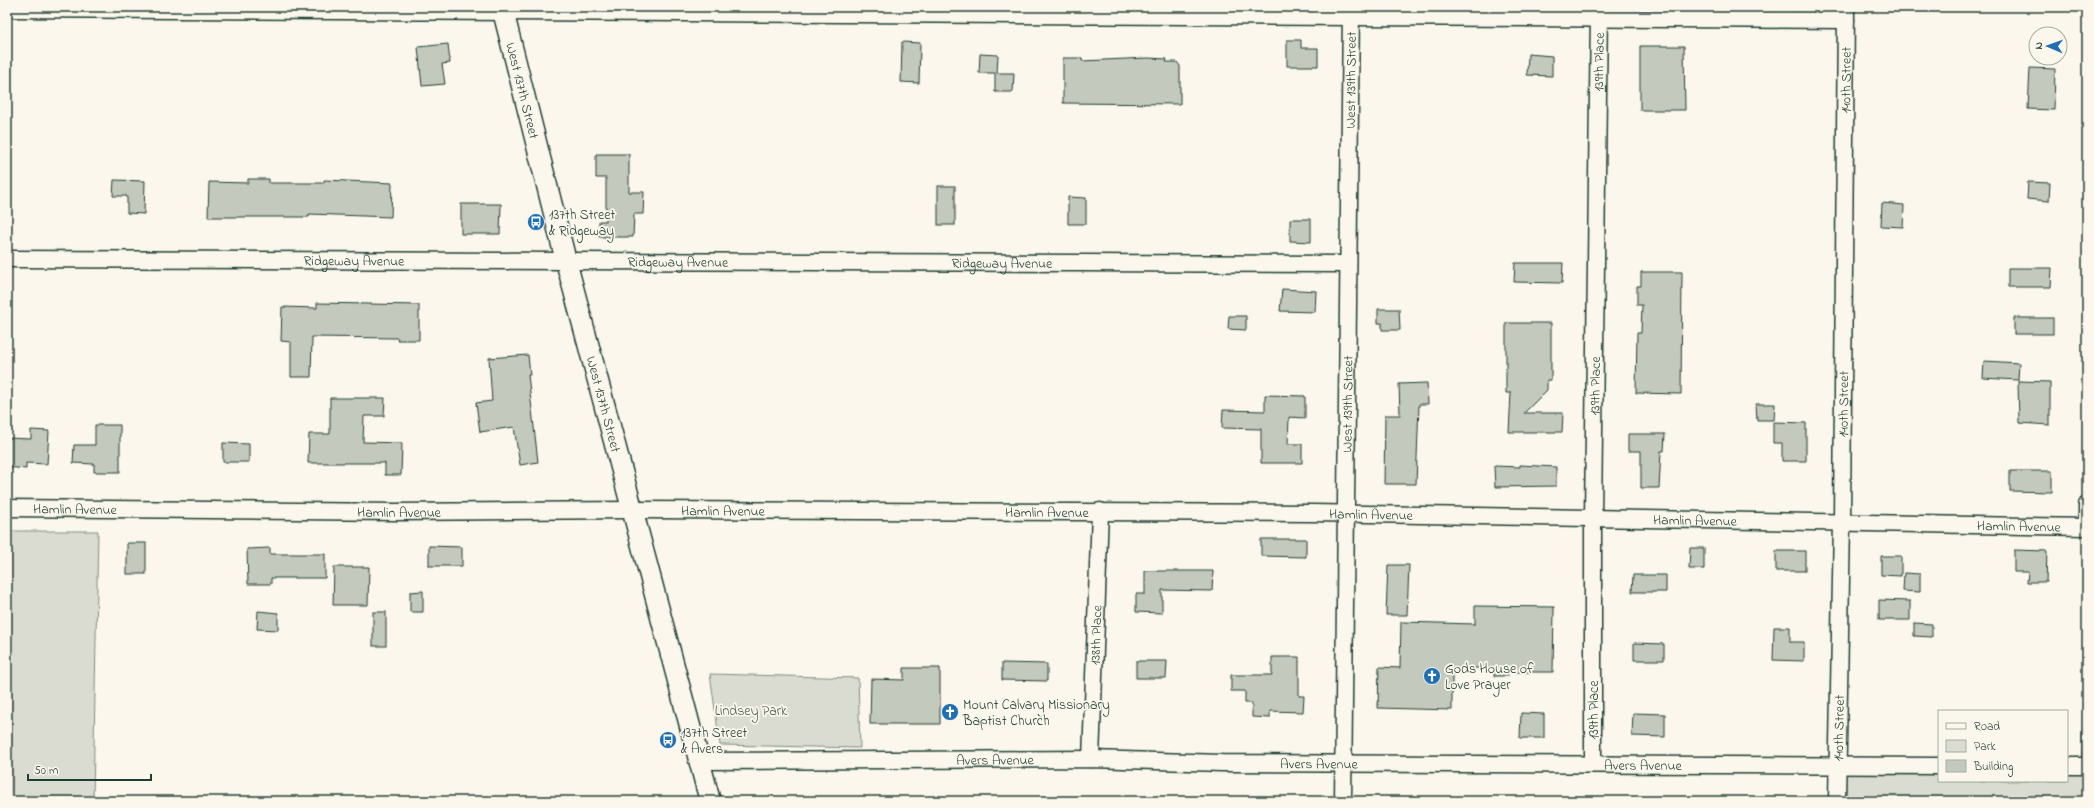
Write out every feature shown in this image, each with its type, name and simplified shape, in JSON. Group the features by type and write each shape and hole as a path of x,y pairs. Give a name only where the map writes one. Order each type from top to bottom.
{"main road":[{"name":"West 137th Street","path":"503,9 566,261 631,510 710,801"}],"street":[{"path":"7,9 1846,13"},
{"name":"West 139th Street","path":"1343,801 1351,12"},
{"name":"139th Place","path":"1593,764 1593,518 1599,13"},
{"name":"140th Street","path":"1837,801 1842,522 1846,13"},
{"name":"Ridgeway Avenue","path":"7,259 1348,264"},
{"path":"2087,505 2087,527"},
{"name":"Hamlin Avenue","path":"7,508 396,512 631,510 1345,513 2087,527"},
{"name":"138th Place","path":"1091,759 1100,511"},
{"name":"Avers Avenue","path":"699,761 1091,759 1222,763 1938,766"},
{"path":"2068,766 2087,766"}],"green space":[{"path":"7,531 98,531 93,801 7,801"},
{"path":"2087,635 2087,801 1837,801 1837,765 1938,766 1938,782 2068,782 2068,766 2081,766"},
{"name":"Lindsey Park","path":"710,674 858,678 860,748 720,745"}],"building":[{"path":"1287,40 1301,40 1301,48 1318,48 1318,66 1287,66"},
{"path":"902,42 920,43 919,83 901,82"},
{"path":"448,44 450,63 442,64 445,84 422,86 418,47"},
{"path":"1640,46 1684,46 1685,110 1640,110"},
{"path":"980,54 998,55 997,73 1014,73 1013,92 995,92 995,73 979,73"},
{"path":"1528,54 1552,56 1552,76 1527,75"},
{"path":"1063,58 1082,58 1082,61 1148,58 1167,59 1166,62 1177,62 1180,66 1180,104 1063,103"},
{"path":"2030,68 2055,69 2054,110 2028,109"},
{"path":"596,154 629,154 629,192 644,192 643,214 634,214 633,237 599,237 599,221 606,221 606,178 596,178"},
{"path":"248,179 269,179 269,183 324,183 324,180 392,183 391,217 309,214 309,217 208,217 209,182 248,183"},
{"path":"114,180 145,181 144,214 127,213 127,196 113,196"},
{"path":"2028,182 2050,183 2049,201 2027,199"},
{"path":"938,186 955,186 955,225 938,225"},
{"path":"1068,197 1086,198 1086,224 1068,224"},
{"path":"1882,203 1904,205 1903,227 1881,226"},
{"path":"461,204 501,204 500,234 461,234"},
{"path":"1290,219 1311,219 1311,242 1290,241"},
{"path":"1515,263 1563,263 1562,283 1514,282"},
{"path":"2008,268 2052,268 2051,287 2008,287"},
{"path":"1641,272 1682,272 1681,394 1636,393 1637,333 1641,333 1642,305 1637,305 1637,286 1641,286"},
{"path":"1282,289 1316,291 1315,312 1280,311"},
{"path":"317,303 419,305 419,340 397,340 398,338 312,337 311,377 291,377 291,342 281,341 282,307 317,308"},
{"path":"1378,309 1399,309 1400,330 1382,330 1382,323 1378,323"},
{"path":"1229,316 1246,316 1246,330 1228,329"},
{"path":"2014,318 2053,318 2053,334 2014,334"},
{"path":"1506,323 1551,323 1551,380 1547,380 1547,390 1524,413 1563,413 1562,432 1509,432 1511,393 1506,393"},
{"path":"528,355 530,375 528,375 538,462 520,465 514,427 480,432 476,403 492,401 489,358"},
{"path":"1984,361 2019,363 2018,380 1983,378"},
{"path":"2018,381 2050,382 2050,425 2019,423"},
{"path":"1427,383 1428,404 1419,404 1416,484 1384,484 1385,415 1400,415 1399,384"},
{"path":"1265,395 1305,396 1305,418 1289,417 1288,444 1302,444 1302,463 1261,463 1261,429 1222,428 1223,410 1265,411"},
{"path":"330,398 385,398 384,416 364,416 363,442 402,443 401,475 385,475 385,463 308,463 309,434 330,434"},
{"path":"1756,404 1775,404 1774,420 1757,420"},
{"path":"1773,422 1806,423 1806,461 1782,461 1782,443 1773,443"},
{"path":"95,425 120,425 120,472 94,472 94,464 73,463 74,445 95,445"},
{"path":"31,430 49,431 47,464 26,463 26,469 7,467 7,438 31,439"},
{"path":"1628,434 1665,434 1664,451 1661,451 1659,488 1641,488 1641,451 1628,451"},
{"path":"223,443 249,444 249,462 223,462"},
{"path":"1520,465 1556,467 1556,486 1495,487 1494,466 1520,467"},
{"path":"2010,471 2052,471 2052,492 2010,491"},
{"path":"1261,539 1306,539 1306,557 1261,556"},
{"path":"127,543 146,543 146,574 127,574"},
{"path":"429,546 462,547 462,566 429,566"},
{"path":"270,548 270,554 325,554 325,578 271,578 271,584 248,584 247,549"},
{"path":"1690,548 1704,548 1704,569 1689,569"},
{"path":"2014,550 2047,551 2046,582 2027,582 2028,572 2014,572"},
{"path":"1776,551 1805,551 1805,571 1776,571"},
{"path":"1881,556 1901,556 1901,576 1881,575"},
{"path":"1388,565 1409,565 1407,615 1386,615"},
{"path":"334,567 369,567 368,605 333,605"},
{"path":"1145,571 1213,571 1212,591 1162,590 1162,613 1136,612 1136,594 1145,594"},
{"path":"1904,573 1920,574 1920,592 1903,591"},
{"path":"1633,575 1666,575 1666,592 1632,592"},
{"path":"423,591 423,612 410,612 410,592"},
{"path":"1879,600 1910,601 1910,620 1879,620"},
{"path":"1475,606 1554,607 1553,672 1507,672 1508,676 1494,676 1494,668 1452,668 1452,710 1378,708 1379,667 1400,668 1401,622 1475,624"},
{"path":"258,611 278,613 278,630 257,629"},
{"path":"373,612 386,612 386,646 373,646"},
{"path":"1914,623 1932,624 1932,637 1914,636"},
{"path":"1774,627 1790,627 1790,642 1804,642 1804,661 1773,660"},
{"path":"1634,643 1664,644 1664,660 1634,660"},
{"path":"1272,657 1299,657 1299,696 1304,696 1303,712 1270,711 1270,718 1252,717 1252,703 1245,703 1245,691 1231,691 1231,675 1272,675"},
{"path":"1136,661 1167,661 1166,678 1136,678"},
{"path":"1002,663 1047,664 1047,681 1002,680"},
{"path":"904,668 940,668 940,724 870,724 871,679 904,680"},
{"path":"1521,713 1544,714 1544,738 1520,738"},
{"path":"1633,713 1665,714 1665,737 1632,736"}],"place":[{"name":"137th Street & Ridgeway","path":"536,222"},
{"name":"Gods House of Love Prayer","path":"1432,676"},
{"name":"Mount Calvary Missionary Baptist Church","path":"950,712"},
{"name":"137th Street & Avers","path":"668,740"}]}
